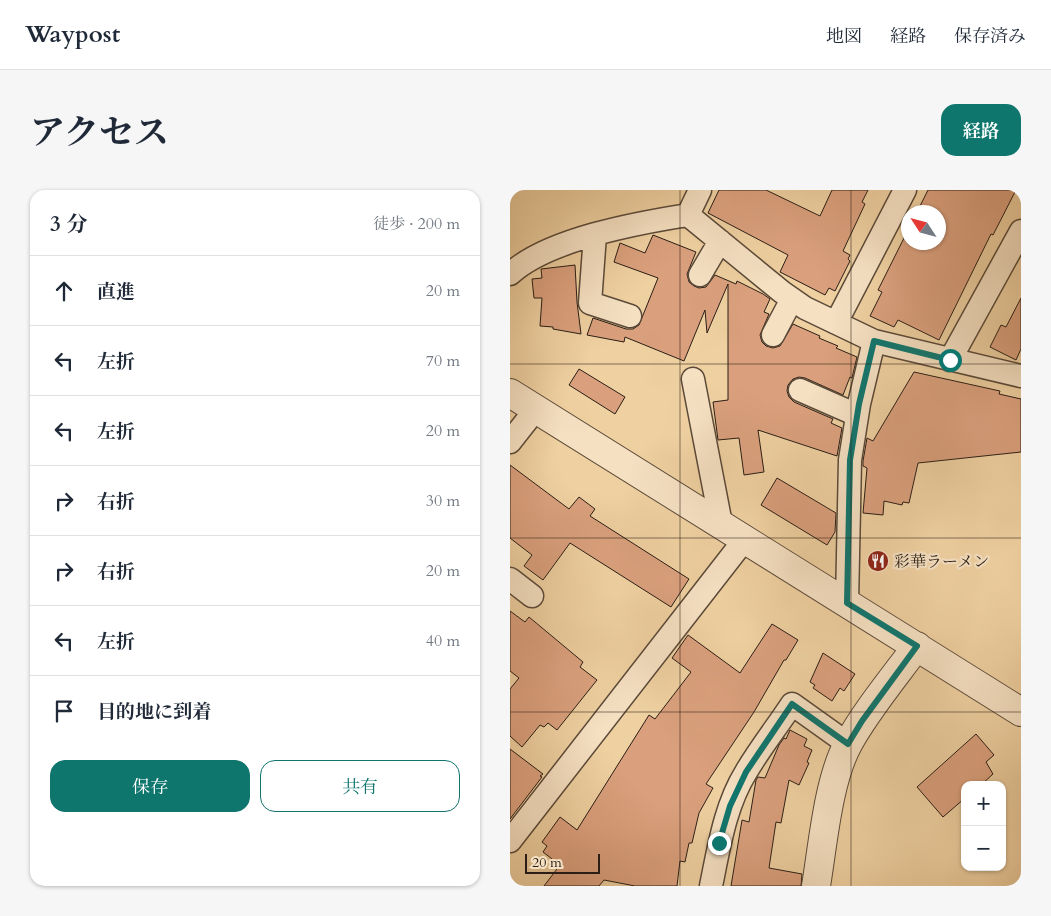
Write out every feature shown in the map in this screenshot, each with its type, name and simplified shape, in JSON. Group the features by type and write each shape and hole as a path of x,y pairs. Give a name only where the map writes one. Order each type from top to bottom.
{"street":[{"path":"688,215 700,190"},
{"path":"836,323 905,190"},
{"path":"510,274 520,265 544,252 641,222 688,215 792,299 805,308 836,323 874,341 1021,376"},
{"path":"950,360 1021,231"},
{"path":"595,236 590,302 630,316"},
{"path":"700,275 720,241"},
{"path":"772,336 792,299"},
{"path":"847,603 850,460 857,415 874,341"},
{"path":"693,379 721,524"},
{"path":"800,390 857,415"},
{"path":"510,393 1021,712"},
{"path":"510,442 536,409"},
{"path":"510,841 745,540"},
{"path":"510,580 532,596"},
{"path":"816,886 831,796 839,766 848,744 862,721 917,646"},
{"path":"711,886 719,843 730,806 746,772 792,704 848,744"}],"building":[{"path":"719,190 766,190 820,216 832,190 868,190 862,202 865,204 843,251 850,255 848,259 850,261 835,291 829,288 825,295 780,272 788,255 708,213"},
{"path":"928,190 1016,190 993,235 991,234 939,340 898,320 894,327 870,316 882,292 878,290 901,244 901,250 946,250 946,205 920,205"},
{"path":"653,235 696,252 687,274 689,282 694,286 699,288 706,287 715,275 736,284 737,281 770,299 764,312 769,314 760,335 762,342 766,346 773,348 780,346 793,324 820,336 819,338 838,346 836,348 857,357 852,378 850,377 843,395 805,378 793,379 788,385 789,397 794,402 833,419 831,423 842,428 837,456 758,430 764,472 744,475 739,438 718,440 713,402 728,400 728,284 707,333 705,310 684,361 625,337 624,342 587,335 593,318 626,329 633,329 639,325 658,278 614,262 620,243 645,253"},
{"path":"575,265 581,334 553,329 553,327 540,326 542,298 534,298 532,279 542,278 541,269"},
{"path":"1021,298 1021,349 1016,360 990,347 1001,325 1006,327"},
{"path":"579,369 625,397 615,414 569,385"},
{"path":"914,372 1000,391 999,394 1021,399 1021,452 918,463 909,503 903,502 902,505 884,501 883,515 863,513 867,468 863,466 863,461 867,438 873,441"},
{"path":"510,465 569,509 579,497 595,509 590,516 689,579 671,607 570,543 543,580 524,566 532,555 510,538"},
{"path":"777,478 836,513 835,532 827,545 761,505"},
{"path":"510,611 525,622 529,617 583,662 580,667 597,680 557,730 548,723 544,727 540,725 522,747 510,736 510,689 519,678 510,671"},
{"path":"772,624 798,640 786,660 784,660 754,712 706,784 713,788 699,813 692,843 689,843 685,862 680,861 677,886 635,886 604,880 599,886 544,886 560,865 543,852 547,846 542,842 560,817 577,830 649,715 655,719 691,672 672,658 688,635 740,673"},
{"path":"823,653 855,674 844,691 840,688 832,701 813,688 815,685 810,682"},
{"path":"790,730 807,739 804,746 812,750 807,762 809,763 799,785 789,780 781,823 776,822 769,868 802,874 801,886 731,886 742,820 749,822 756,780 758,777 765,778 779,745 784,738 786,739"},
{"path":"976,734 994,755 986,762 993,774 985,781 961,781 961,801 943,817 917,787"},
{"path":"510,749 543,774 510,819"}],"place":[{"name":"彩華ラーメン","path":"878,561"}],"route":[{"path":"719,843 730,806 746,772 792,704 848,744 862,721 917,646 847,603 850,460 859,404 874,341 950,360"}]}
